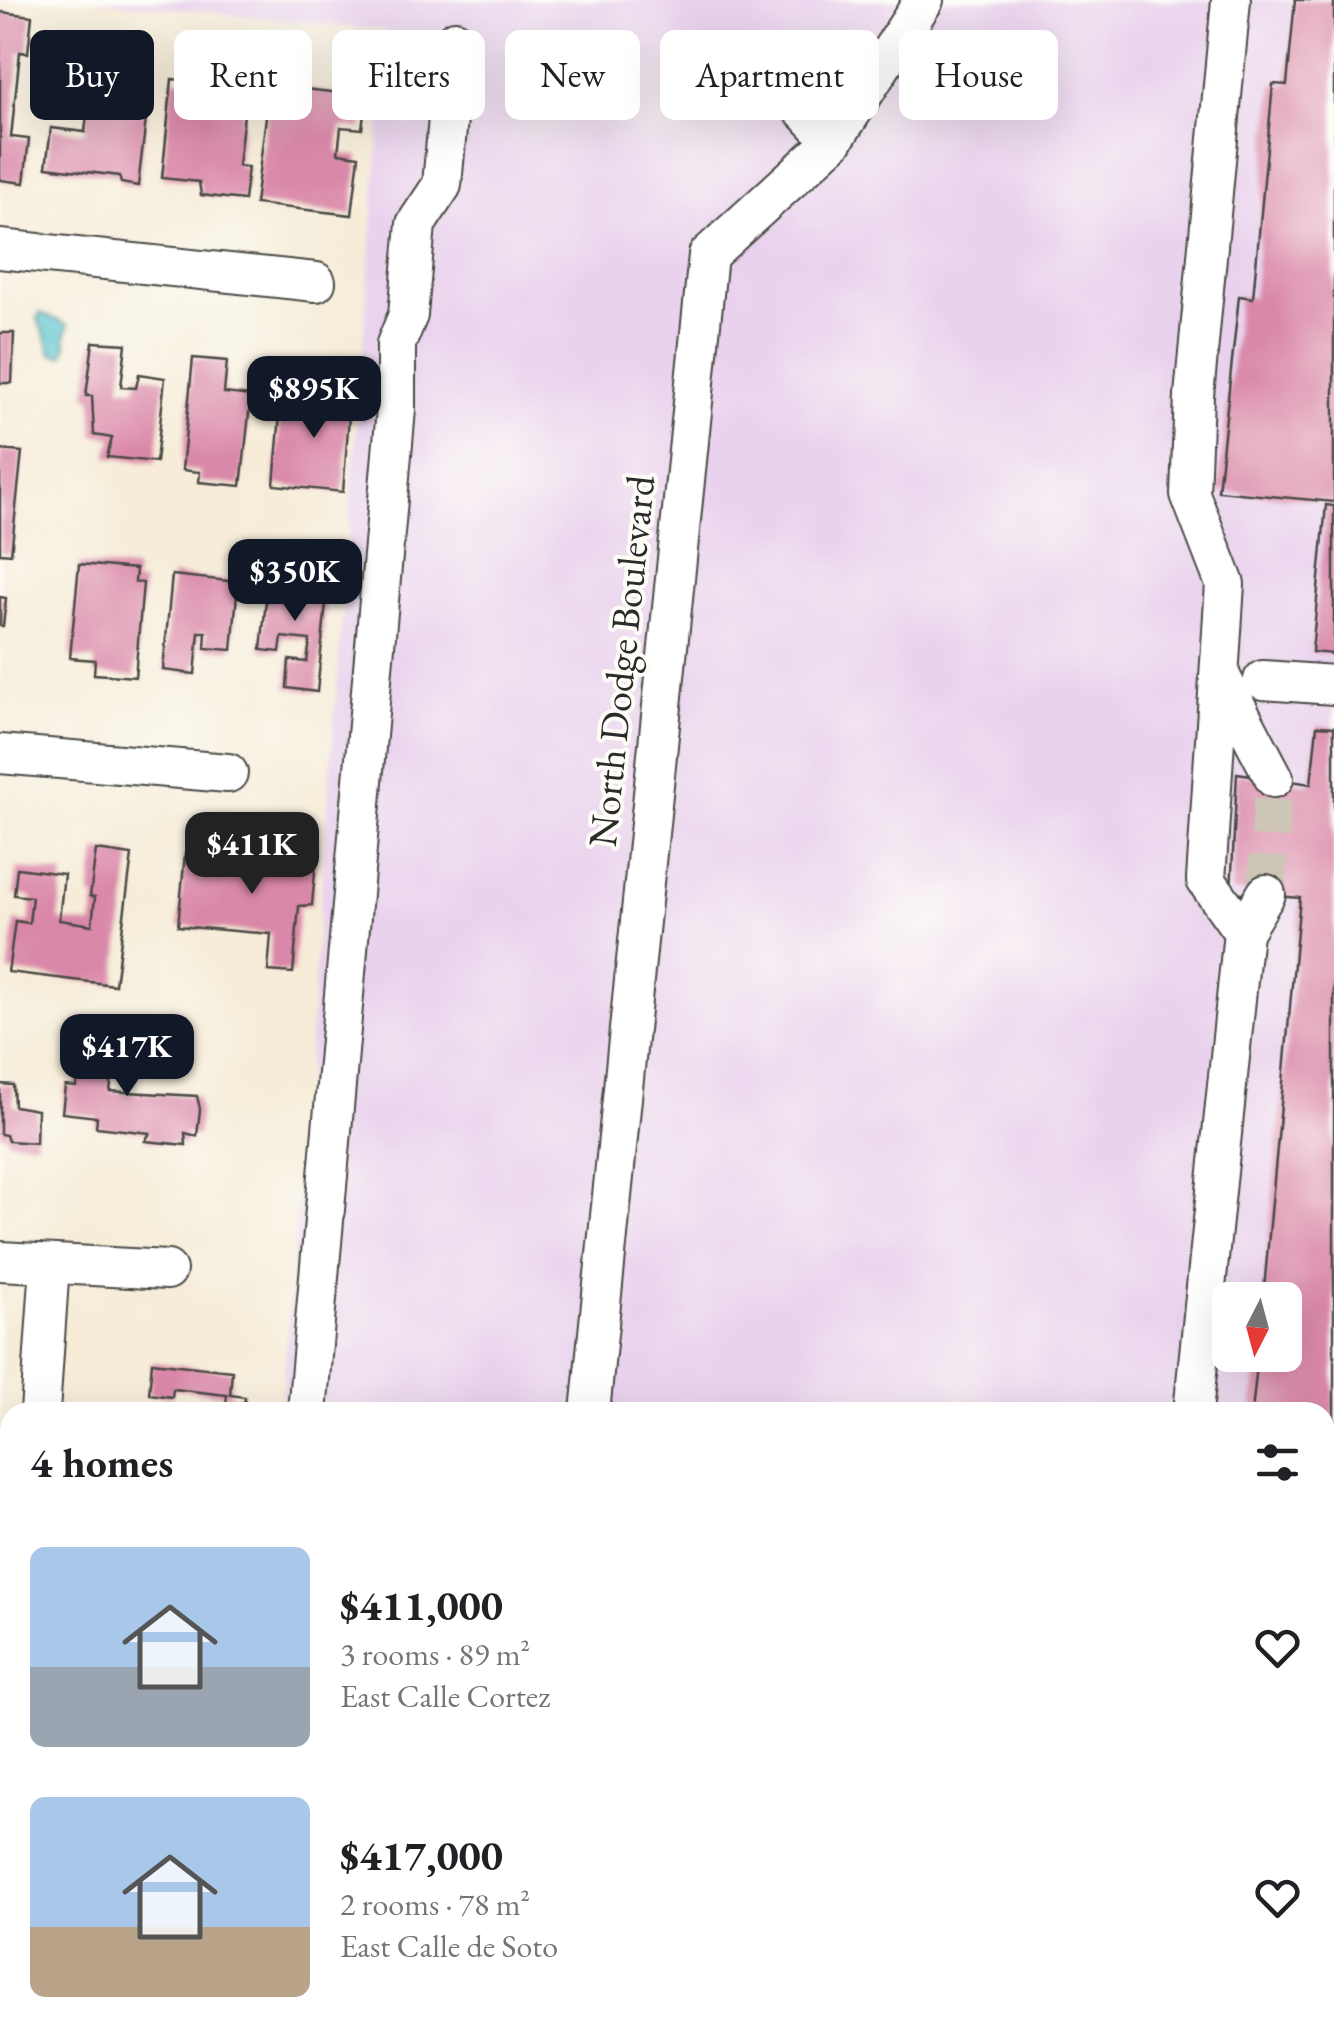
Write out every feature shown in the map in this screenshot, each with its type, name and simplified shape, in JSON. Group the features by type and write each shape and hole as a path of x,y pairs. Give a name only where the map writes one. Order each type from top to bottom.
{"street":[{"name":"North Dodge Boulevard","path":"591,1402 708,255 833,141 924,0"},
{"path":"1231,0 1194,396 1190,494 1225,584 1206,880 1243,932"},
{"path":"308,1402 396,409 396,344 408,315 416,224 442,185 448,120"},
{"path":"813,120 833,141"},
{"path":"0,249 316,282"},
{"path":"1220,676 1274,778"},
{"path":"1263,680 1334,685"},
{"path":"0,754 228,774"},
{"path":"1194,1402 1243,932 1266,894"},
{"path":"0,1261 167,1270"},
{"path":"41,1402 50,1264"}],"shaded area":[{"path":"94,0 1334,0 1334,1402 282,1402 380,120 485,120 485,30 378,30"}],"water":[{"path":"41,313 68,325 63,356 51,354 37,317"}],"building":[{"path":"1295,0 1334,0 1334,502 1218,491 1239,296 1253,298 1273,84 1287,85"},
{"path":"0,12 32,16 28,53 20,52 11,137 29,139 24,183 0,180"},
{"path":"172,79 174,120 243,120 238,166 248,167 244,200 201,195 199,182 162,178"},
{"path":"312,90 332,92 332,120 363,120 362,129 341,127 338,153 359,156 352,215 255,204 266,120 312,120"},
{"path":"86,120 146,120 138,186 121,183 119,176 46,167 51,128 85,132"},
{"path":"0,333 14,333 12,383 0,383"},
{"path":"93,342 126,344 121,387 136,388 139,374 165,378 156,462 107,457 112,438 94,435 92,396 86,396"},
{"path":"193,358 227,361 224,393 251,396 241,486 199,482 200,472 182,470"},
{"path":"310,387 351,390 343,492 274,485 281,402 309,405"},
{"path":"0,450 22,452 11,554 0,553"},
{"path":"1326,505 1334,506 1334,654 1312,652"},
{"path":"79,564 136,569 135,582 143,583 135,677 94,674 95,660 70,658"},
{"path":"269,570 310,575 308,591 327,593 317,692 287,688 289,660 307,662 310,640 282,637 280,652 261,650"},
{"path":"172,575 238,582 232,650 205,648 206,632 199,632 195,674 163,670"},
{"path":"0,597 6,598 3,626 0,626"},
{"path":"1317,726 1334,727 1334,1402 1253,1402 1256,1372 1302,1372 1302,1282 1265,1282 1300,898 1231,892 1237,773 1311,784"},
{"path":"288,836 318,839 312,905 299,906 293,973 268,971 271,934 178,926 185,854 286,864"},
{"path":"96,850 132,855 115,985 8,972 15,921 29,923 32,897 14,895 17,868 64,874 59,920 92,925 95,897 90,896"},
{"path":"83,1032 117,1037 110,1091 197,1096 197,1136 185,1133 186,1145 145,1141 150,1133 96,1127 97,1117 62,1113 65,1086 76,1087"},
{"path":"0,1084 13,1085 14,1106 37,1110 36,1143 8,1141 6,1135 0,1134"},
{"path":"152,1362 232,1371 230,1395 245,1397 244,1402 226,1402 227,1395 173,1389 172,1397 149,1394"}],"tunnel":[{"path":"1266,894 1274,778"}]}
